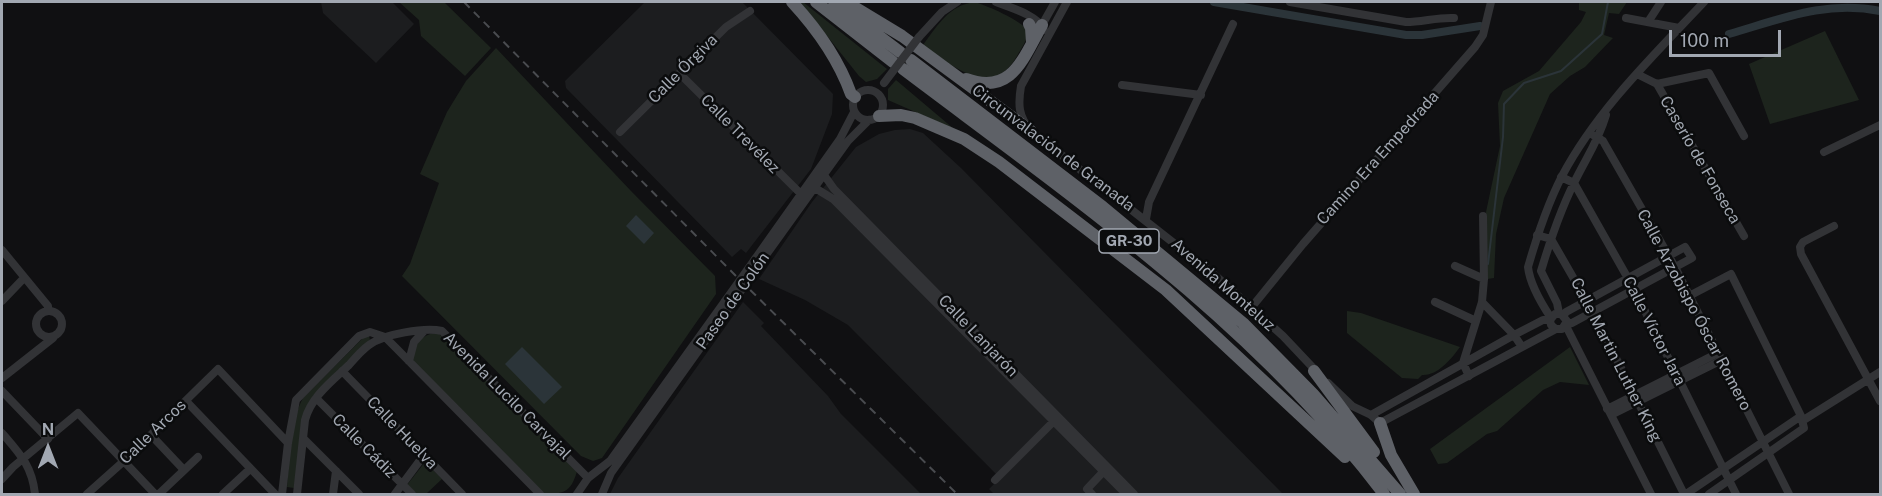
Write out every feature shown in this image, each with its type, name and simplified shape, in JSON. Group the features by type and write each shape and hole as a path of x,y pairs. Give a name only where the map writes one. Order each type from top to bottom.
{"highway":[{"path":"792,2 810,21 832,52 851,94 855,97"},
{"name":"Circunvalación de Granada","path":"816,2 902,61 1103,207 1235,316 1313,394 1402,495"},
{"name":"Circunvalación de Granada","path":"834,2 902,61 1102,220 1242,337 1308,404 1384,494"},
{"path":"846,2 902,36 1031,131"},
{"path":"1029,24 1038,42"},
{"path":"959,76 989,84 1008,78 1038,42 1042,25"},
{"path":"874,118 901,115 940,128 964,139 1023,179 1166,290 1330,442 1370,485 1384,494"},
{"path":"1314,371 1401,488 1402,495"},
{"path":"1376,419 1391,455 1414,495"}],"street":[{"path":"878,92 920,37 942,12 957,2"},
{"path":"996,2 1035,19 1042,25"},
{"path":"1042,25 1055,2"},
{"name":"Avenida Monteluz","path":"1067,2 1048,38 1038,42 1021,86 1018,101 1022,120 1031,131 1146,219 1217,278 1283,336 1314,371 1320,374 1352,406 1376,419"},
{"path":"1290,2 1406,22 1425,22 1442,17 1454,18"},
{"name":"Camino Era Empedrada","path":"1251,308 1303,244 1475,47 1483,35 1491,2"},
{"path":"1648,21 1661,2"},
{"path":"1651,495 1566,325 1566,318 1556,317 1544,308 1529,276 1528,267 1538,234 1561,177 1577,150 1637,74 1704,2"},
{"path":"1013,10 1029,24 1037,26 1056,21"},
{"name":"Calle Órgiva","path":"620,132 726,27 750,11"},
{"path":"1626,18 1679,28"},
{"path":"1146,219 1149,202 1233,24"},
{"name":"Calle Trevélez","path":"680,74 801,194"},
{"name":"Caserío de Fonseca","path":"1637,74 1657,84 1744,237"},
{"name":"Caserío de Fonseca","path":"1657,84 1709,74 1744,136"},
{"path":"1122,85 1201,95"},
{"path":"868,89 878,92 883,101 882,111 874,118 860,118 854,112 855,97 858,93 868,89"},
{"path":"1556,329 1551,325 1556,317 1557,303 1541,271 1551,239 1574,183 1599,139 1608,108"},
{"name":"Paseo de Colón","path":"604,492 611,473 840,139 854,112"},
{"name":"Paseo de Colón","path":"758,260 848,141 874,118"},
{"path":"1824,152 1881,125"},
{"name":"Calle Arzobispo Óscar Romero","path":"1590,133 1602,141 1669,255 1789,495"},
{"name":"Calle Lanjarón","path":"824,175 834,189 1134,495"},
{"path":"1561,177 1574,183"},
{"name":"Calle Víctor Jara","path":"1574,183 1634,289 1736,495"},
{"name":"Calle Lanjarón","path":"814,188 833,199 1126,495"},
{"path":"1469,376 1463,363 1482,302 1483,216"},
{"path":"1834,226 1803,242 1800,247 1881,401"},
{"path":"1538,234 1551,239"},
{"name":"Calle Martin Luther King","path":"1551,239 1587,300 1685,495"},
{"path":"1685,247 1692,258 1447,388 1376,419 1463,363 1544,320 1556,317 1669,255 1685,247"},
{"path":"2,250 48,306 48,311"},
{"path":"1455,266 1484,279"},
{"path":"1689,296 1731,274 1802,418 1804,428 1709,495"},
{"path":"2,301 24,278"},
{"path":"1435,302 1476,321"},
{"path":"1482,302 1514,335 1522,347"},
{"name":"Paseo de Colón","path":"577,495 610,461 728,303"},
{"path":"2,378 55,336 62,327 62,321 58,315 48,311"},
{"path":"48,311 39,316 36,327 43,336 55,336"},
{"name":"Avenida Lucilo Carvajal","path":"409,361 414,342 424,331 433,329 442,331 591,478 602,482 604,492"},
{"path":"297,495 307,412 316,398 369,345 385,337 424,331"},
{"path":"282,495 296,400 358,336 370,332 385,337 540,495"},
{"path":"1609,412 1720,357"},
{"name":"Calle Arcos","path":"87,495 218,369 288,443"},
{"name":"Calle Huelva","path":"342,371 462,495"},
{"path":"1685,495 1772,436 1881,372"},
{"path":"1440,376 1447,388"},
{"path":"2,391 48,439"},
{"name":"Calle Cádiz","path":"316,398 412,495"},
{"path":"186,401 275,495"},
{"path":"2,479 13,467 78,413 157,495 198,457"},
{"path":"995,480 1054,421"},
{"path":"2,433 25,459 34,482 36,495"},
{"path":"151,435 184,470"},
{"path":"1772,436 1778,446"},
{"path":"304,439 360,495"},
{"path":"395,495 424,455"},
{"path":"223,495 250,469"},
{"path":"333,495 336,471"},
{"path":"1092,495 1087,489 1103,472"}],"shaded area":[{"path":"321,2 392,2 414,24 376,63 323,13"},
{"path":"399,2 444,2 491,48 465,76 421,36 419,20"},
{"path":"645,2 742,2 833,94 832,114 811,169 746,253 741,249 732,257 566,88 565,81"},
{"path":"800,2 803,2 887,69 877,79 866,82"},
{"path":"975,2 1012,18 1027,31 1026,41 1017,56 1007,69 996,76 984,78 971,75 958,69 923,45 939,23 951,12 958,7"},
{"path":"1579,2 1627,2 1619,14 1609,13 1604,35 1613,38 1585,67 1570,76 1550,94 1504,198 1496,234 1494,278 1487,279 1486,212 1500,146 1498,103 1503,91 1539,71 1581,22 1586,12 1579,10"},
{"path":"1825,31 1859,100 1770,124 1749,64"},
{"path":"496,48 715,276 716,294 602,458 593,461 581,456 402,276 410,264 439,183 420,174 447,112 466,81"},
{"path":"896,80 954,129 888,100 888,89"},
{"path":"910,129 923,133 961,168 1283,494 994,494 989,489 1000,478 848,325 805,300 759,279 812,202 856,147 879,134"},
{"path":"636,215 654,233 644,244 626,226"},
{"path":"743,302 764,323 761,326 828,396 841,414 921,494 610,494 618,478"},
{"path":"1347,311 1361,313 1460,347 1444,366 1434,373 1422,375 1418,379 1402,378 1347,333"},
{"path":"430,334 439,334 467,359 577,471 569,488 561,493 543,494 412,360 417,344"},
{"path":"365,336 369,336 370,340 313,396 294,488 287,487 293,430 303,398"},
{"path":"522,347 562,387 544,404 505,364"},
{"path":"1570,347 1589,385 1560,382 1543,390 1497,431 1487,434 1447,463 1438,464 1430,449"},
{"path":"425,462 442,479 426,494 417,494 407,485"}],"waterway":[{"path":"1214,2 1406,35 1422,35 1480,26"},
{"path":"1488,264 1503,137 1504,104 1524,83 1561,71 1602,34 1608,2"},
{"path":"1729,34 1785,17 1822,9 1860,8 1880,11"}],"railway":[{"path":"464,2 733,273 957,494"}]}
